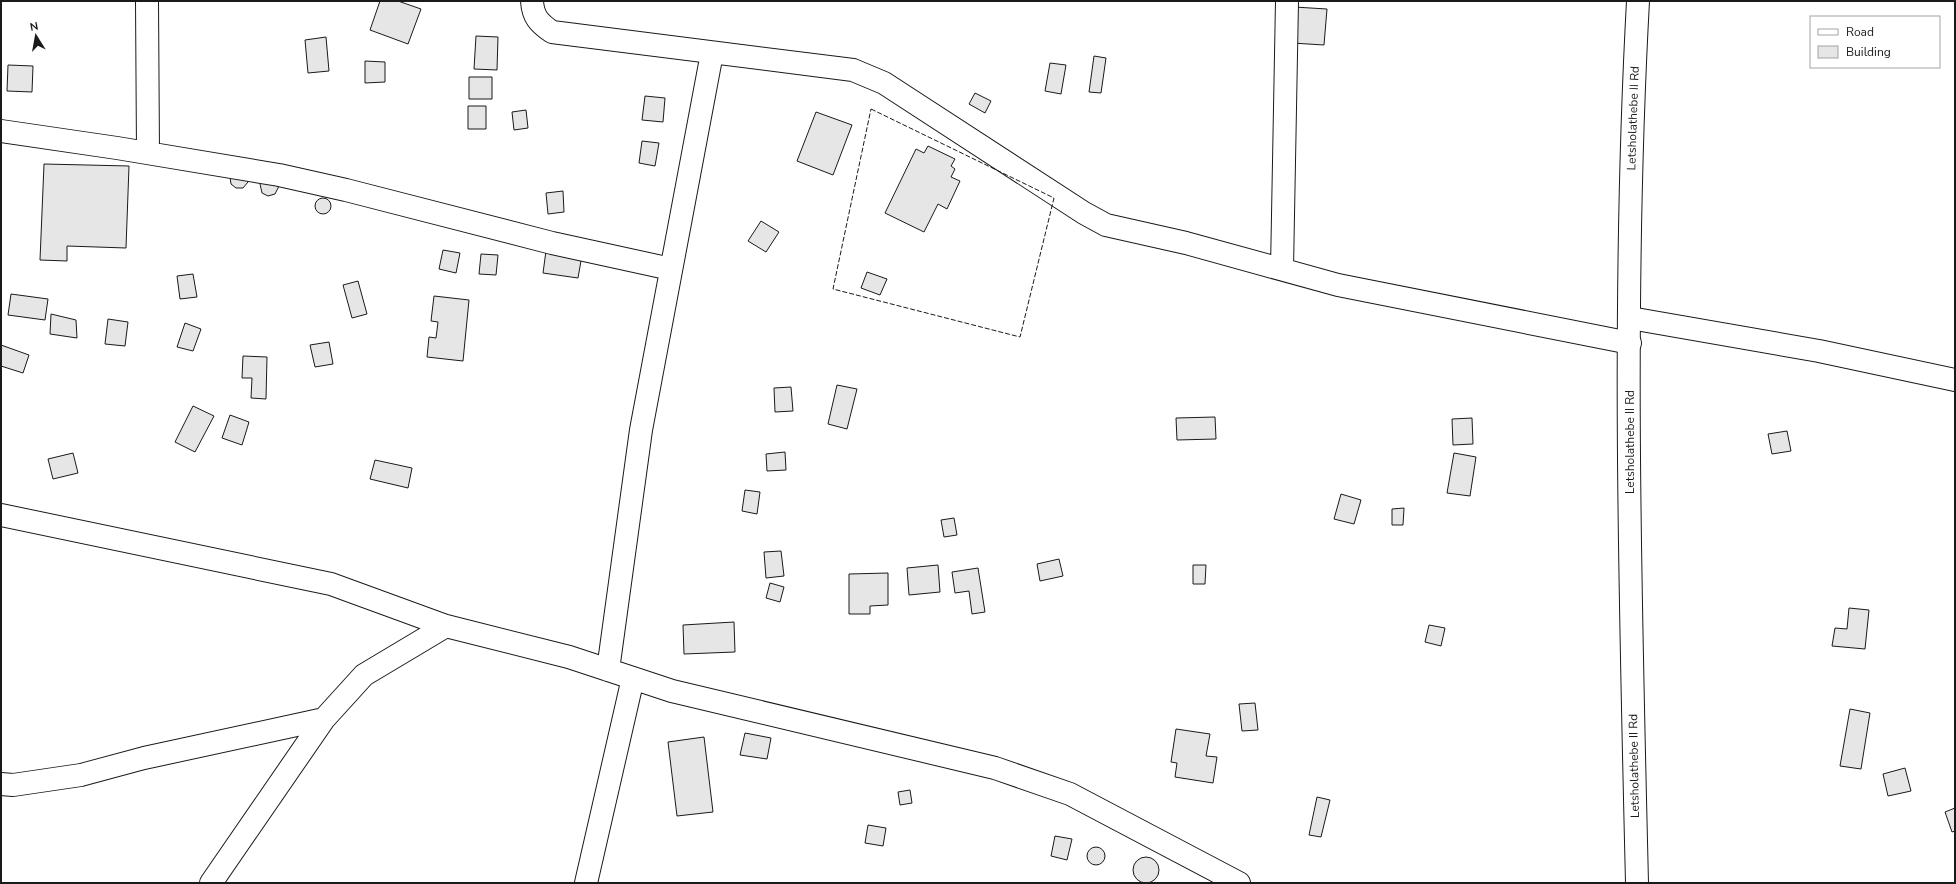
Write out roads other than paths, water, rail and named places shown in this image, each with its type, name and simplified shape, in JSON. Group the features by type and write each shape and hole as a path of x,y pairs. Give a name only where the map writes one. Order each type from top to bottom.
{"street":[{"path":"147,1 148,153"},
{"path":"532,1 533,14 540,23 552,32 853,70 884,83 1084,213 1106,225 1186,242 1338,285 1630,343"},
{"path":"1282,269 1287,1"},
{"name":"Letsholathebe II Rd","path":"1637,883 1631,613 1630,318 1638,1"},
{"path":"608,670 641,430 712,53"},
{"path":"1,131 148,153 279,175 338,188 552,243 671,269"},
{"path":"1630,318 1819,351 1955,380"},
{"path":"1,515 331,584 446,626 569,657 672,691 995,768 1070,794 1239,883"},
{"path":"211,883 324,719 364,675 446,626"},
{"path":"586,883 633,678"},
{"path":"1,784 13,785 81,775 144,758 324,719"}]}
